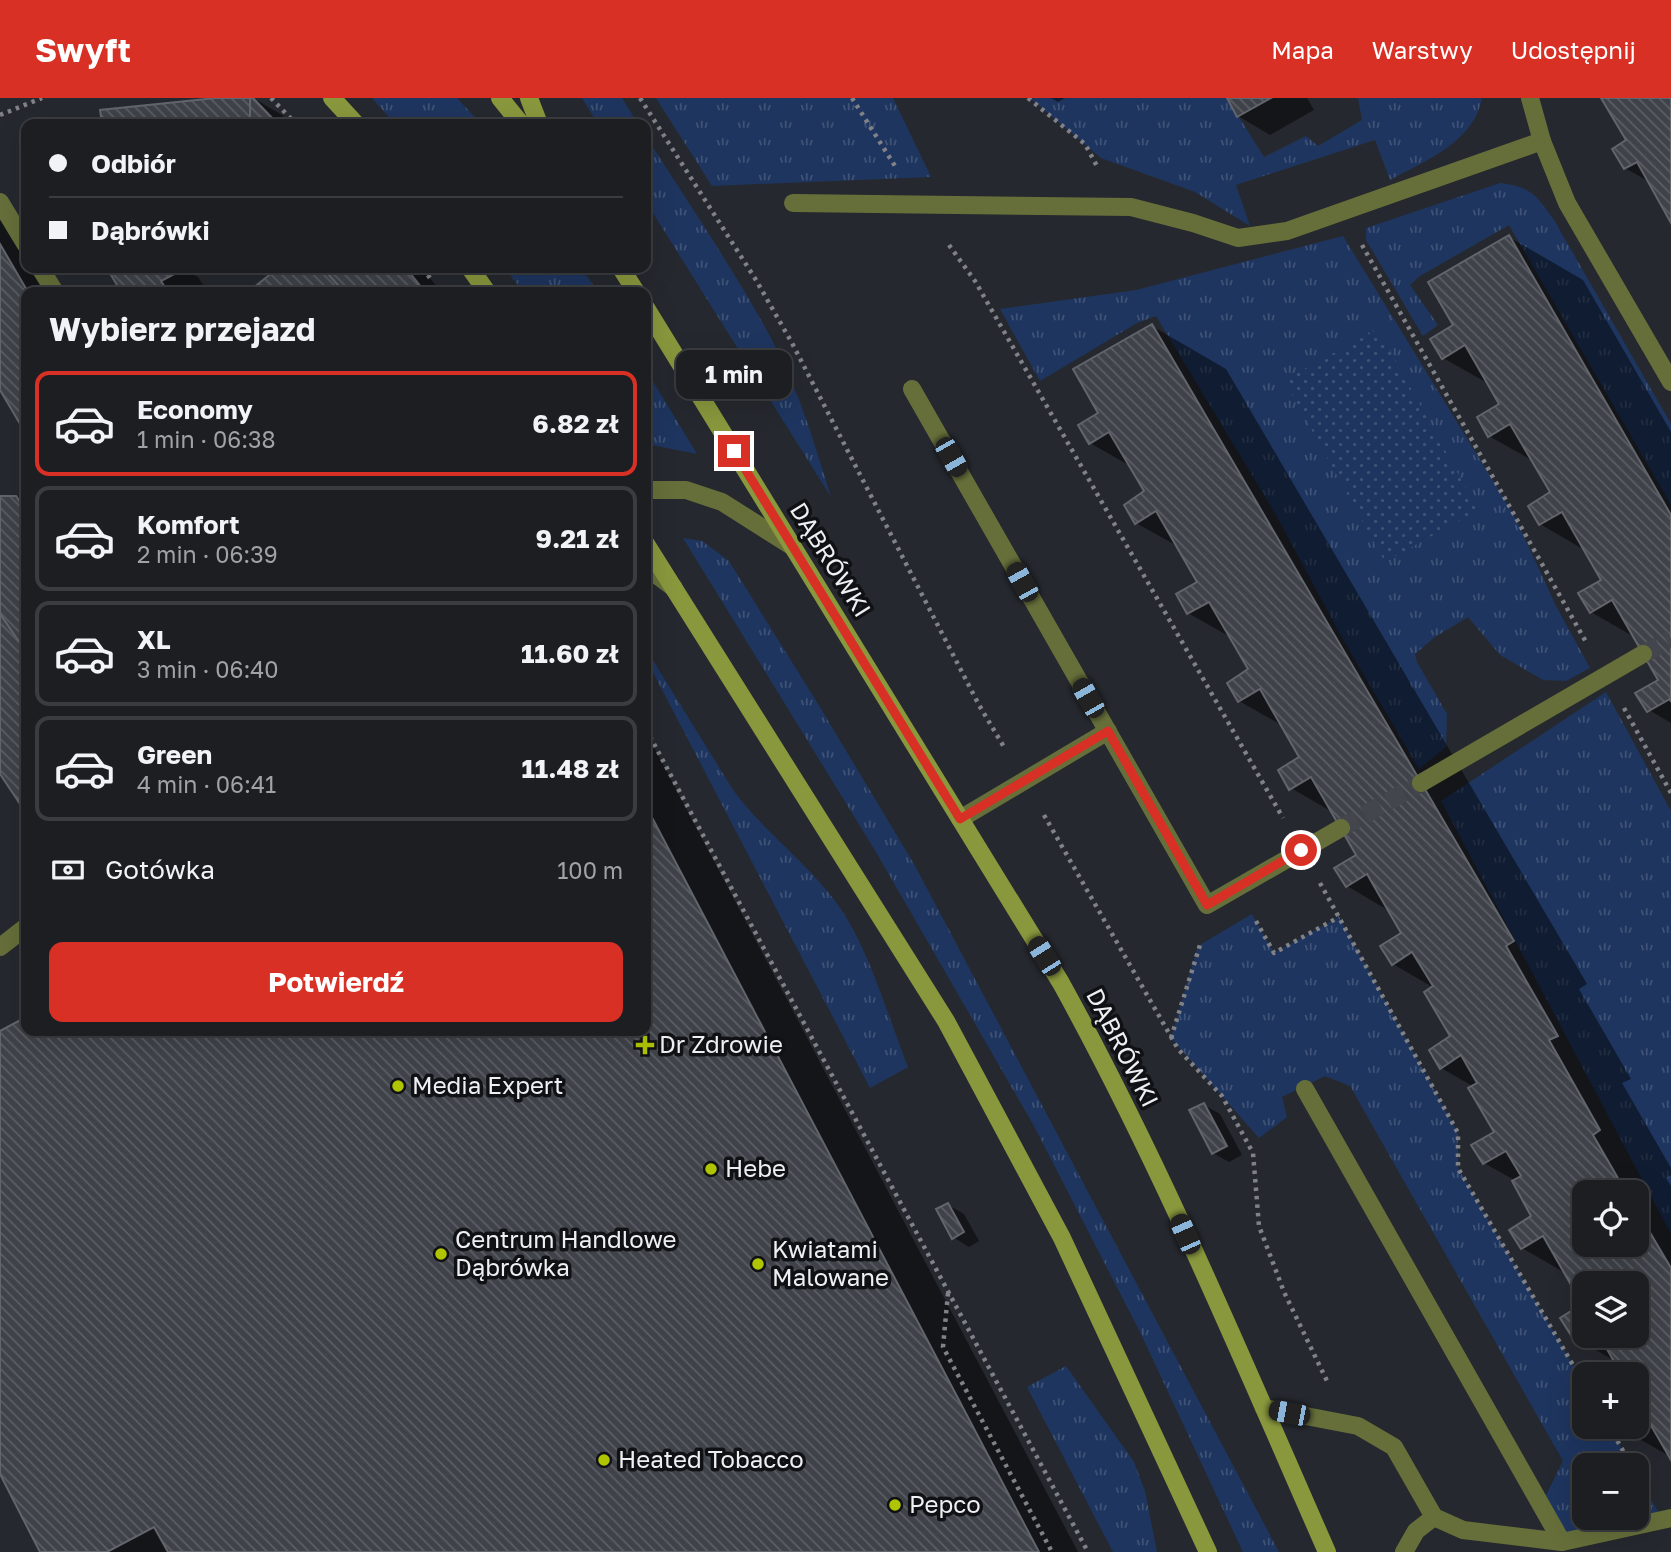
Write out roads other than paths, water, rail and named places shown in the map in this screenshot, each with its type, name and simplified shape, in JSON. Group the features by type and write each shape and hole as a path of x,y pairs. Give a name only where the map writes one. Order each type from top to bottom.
{"main road":[{"path":"332,98 351,119"},
{"path":"500,98 517,119"},
{"path":"529,98 537,119"},
{"name":"DĄBRÓWKI","path":"651,316 1061,983 1109,1071 1327,1552"},
{"path":"651,552 946,1021 1062,1238 1208,1552"}],"street":[{"path":"1530,98 1542,141 1567,203 1671,382"},
{"path":"793,203 1131,207 1238,238 1287,231 1542,141"},
{"path":"0,202 21,237"},
{"path":"912,389 1207,905 1340,828"},
{"path":"651,490 686,491 722,502 793,547"},
{"path":"651,571 674,588"},
{"path":"1421,783 1643,654"},
{"path":"960,819 1108,731"},
{"path":"0,947 21,932"},
{"path":"1305,1089 1562,1542"},
{"path":"1264,1408 1358,1426 1394,1447 1434,1517 1463,1530 1562,1542 1671,1518"},
{"path":"1404,1552 1416,1531 1434,1517"}],"tunnel":[{"path":"1643,654 1671,639"},
{"path":"1341,828 1421,783"}],"place":[{"name":"Dr Zdrowie","path":"645,1045"},
{"name":"Media Expert","path":"398,1086"},
{"name":"Hebe","path":"711,1169"},
{"name":"Centrum Handlowe Dąbrówka","path":"441,1254"},
{"name":"Kwiatami Malowane","path":"758,1264"},
{"name":"Heated Tobacco","path":"604,1460"},
{"name":"Pepco","path":"895,1505"}]}
